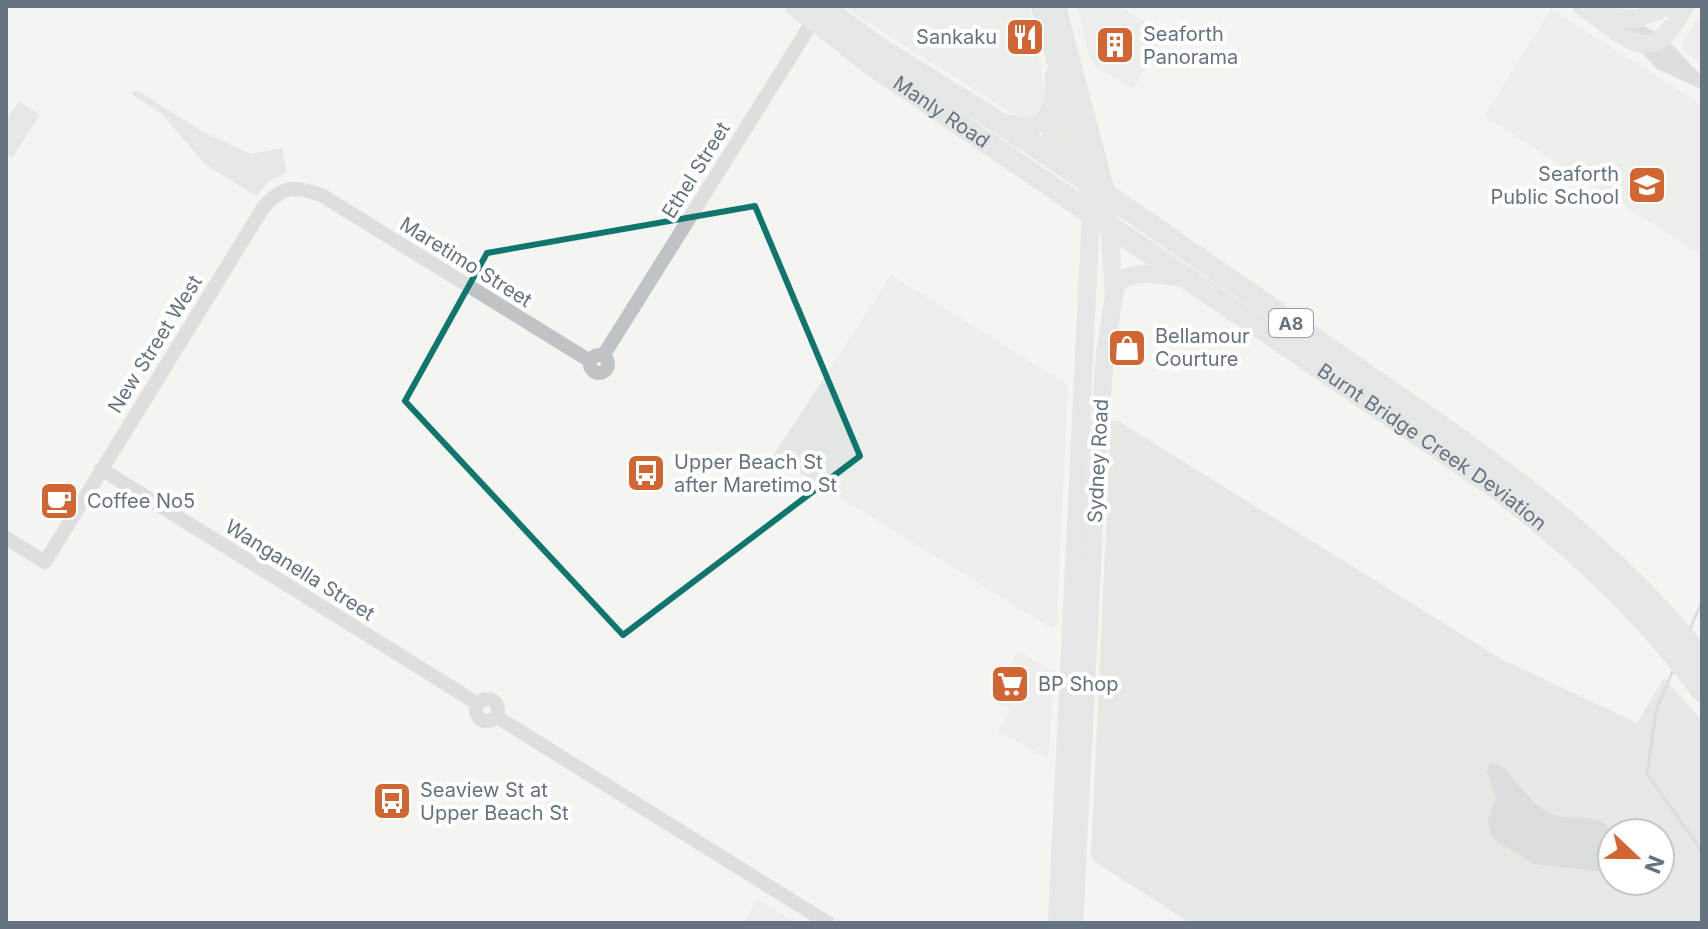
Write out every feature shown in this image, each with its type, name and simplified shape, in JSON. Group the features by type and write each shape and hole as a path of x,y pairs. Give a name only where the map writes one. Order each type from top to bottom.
{"highway":[{"name":"Manly Road","path":"796,6 875,67 1091,213"},
{"name":"Manly Road","path":"823,6 871,43 1098,189"},
{"name":"Burnt Bridge Creek Deviation","path":"1098,189 1505,471 1582,532 1685,650 1702,691"},
{"name":"Burnt Bridge Creek Deviation","path":"1091,213 1534,517 1685,650"}],"main road":[{"name":"Sydney Road","path":"1040,6 1110,227 1114,296 1104,367 1074,923"},
{"name":"Sydney Road","path":"1057,6 1098,189 1091,213 1087,352 1067,660 1057,923"},
{"path":"1588,11 1627,41 1650,41 1685,6"},
{"path":"1650,41 1663,10"},
{"path":"1588,11 1616,19 1663,10"},
{"path":"998,122 1029,128 1047,118 1054,101 1055,57"},
{"path":"1114,296 1117,284 1131,276 1155,274 1187,279"},
{"path":"1067,660 1088,661"}],"street":[{"name":"Ethel Street","path":"597,358 823,6"},
{"path":"1616,19 1650,41 1696,79"},
{"name":"New Street West","path":"6,538 45,562 263,208 284,189 300,187 323,196"},
{"name":"Maretimo Street","path":"323,196 597,358"},
{"name":"Wanganella Street","path":"101,469 478,704 485,699 493,700 498,707 497,717 828,923"}],"highlighted area":[{"path":"755,206 860,456 623,635 405,401 487,253"}],"shaded area":[{"path":"842,6 1029,6 1047,100 1040,114 1025,122"},
{"name":"Seaforth Panorama","path":"1077,6 1120,6 1166,35 1133,89 1095,66 1089,56"},
{"name":"Seaforth Public School","path":"1551,9 1702,105 1702,255 1484,116"},
{"path":"1702,12 1702,63 1684,52 1682,43"},
{"path":"137,90 205,133 251,154 282,148 287,173 269,181 256,196 205,164 162,114 133,95 132,92"},
{"path":"19,101 40,115 12,158 6,154 6,121"},
{"path":"1061,102 1076,161 1039,137 1054,121"},
{"path":"891,275 1068,385 1057,624 1051,628 773,456"},
{"path":"1111,420 1118,421 1503,660 1637,723 1664,678 1702,720 1702,923 1190,923 1094,861 1091,856"},
{"path":"1019,651 1055,673 1048,759 998,731 1011,709 989,696"},
{"path":"1496,763 1503,768 1535,803 1551,814 1596,820 1596,871 1534,864 1498,842 1490,833 1488,818 1496,798 1487,772 1489,764"},
{"path":"758,899 796,923 743,923"}],"waterway":[{"path":"1689,631 1702,602"},
{"path":"1674,668 1656,711 1647,774 1702,851"}],"place":[{"name":"Sankaku","path":"1025,37"},
{"name":"Seaforth Panorama","path":"1115,45"},
{"name":"Seaforth Public School","path":"1647,185"},
{"name":"Bellamour Courture","path":"1127,348"},
{"name":"Upper Beach St after Maretimo St","path":"646,473"},
{"name":"Coffee No5","path":"59,501"},
{"name":"BP Shop","path":"1010,684"},
{"name":"Seaview St at Upper Beach St","path":"392,801"}]}
